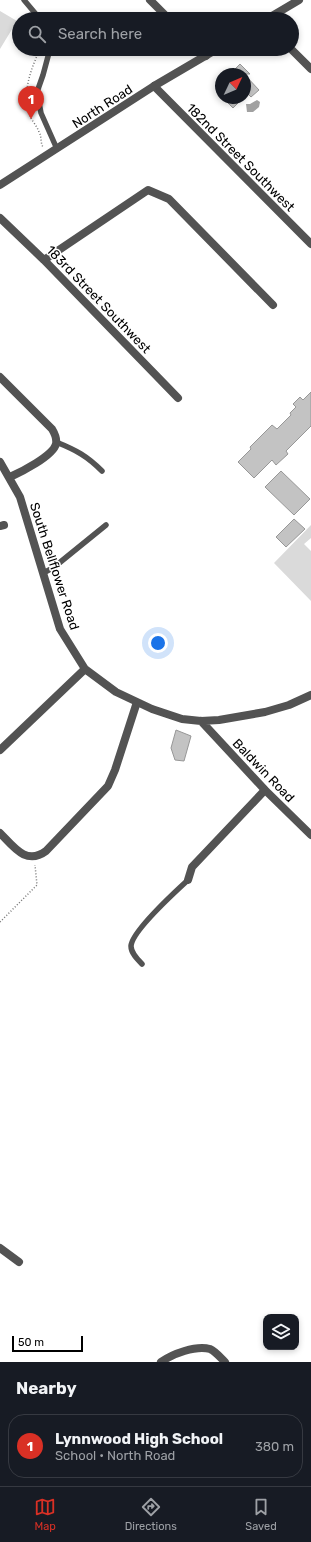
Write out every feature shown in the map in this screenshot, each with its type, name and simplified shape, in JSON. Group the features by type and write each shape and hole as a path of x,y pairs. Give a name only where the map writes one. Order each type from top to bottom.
{"street":[{"path":"150,0 162,12"},
{"path":"279,12 299,0"},
{"name":"North Road","path":"0,185 154,86 206,56"},
{"path":"298,56 311,69"},
{"name":"182nd Street Southwest","path":"154,86 311,244"},
{"path":"44,260 148,190 168,199 273,305"},
{"name":"183rd Street Southwest","path":"0,218 44,260 178,398"},
{"path":"0,377 52,429 56,437 56,446 50,453 21,472 10,477"},
{"name":"South Bellflower Road","path":"0,462 10,477 20,497 60,629 85,669 116,692 152,709 182,719 201,721 244,716 289,706 311,695"},
{"path":"0,750 85,669"},
{"path":"0,833 20,853 33,858 46,851 108,786 115,770 137,702"},
{"name":"Baldwin Road","path":"201,721 265,790 311,835"},
{"path":"188,880 192,867 265,790"},
{"path":"0,1248 19,1262"},
{"path":"161,1362 166,1358 192,1348 210,1350 225,1362"}],"lane":[{"path":"24,0 34,12"},
{"path":"48,56 37,92 41,113 57,149"},
{"path":"56,442 84,454 102,471"},
{"path":"43,573 52,568 106,525"},
{"path":"142,964 134,956 131,946 134,937 155,913 188,880"}],"path":[{"path":"0,922 38,884 33,858"}],"shaded area":[{"path":"0,11 12,18 12,29 0,49"},
{"path":"257,100 260,102 259,107 253,112 247,112 246,104"},
{"path":"311,525 311,538 304,544 311,551 311,601 274,563"}],"building":[{"path":"240,64 244,68 236,68"},
{"path":"251,81 259,90 251,97"},
{"path":"229,104 237,104 233,108"},
{"path":"311,392 311,426 286,451 288,454 276,465 272,460 254,478 238,462 251,449 250,447 272,425 277,429 291,415 290,413 296,407 293,404 300,397 303,400"},
{"path":"281,471 310,499 294,515 265,487"},
{"path":"294,519 305,529 286,547 276,537"},
{"path":"176,730 191,736 184,761 175,760 171,748"}],"place":[{"name":"Lynnwood High School","path":"31,119"}]}
